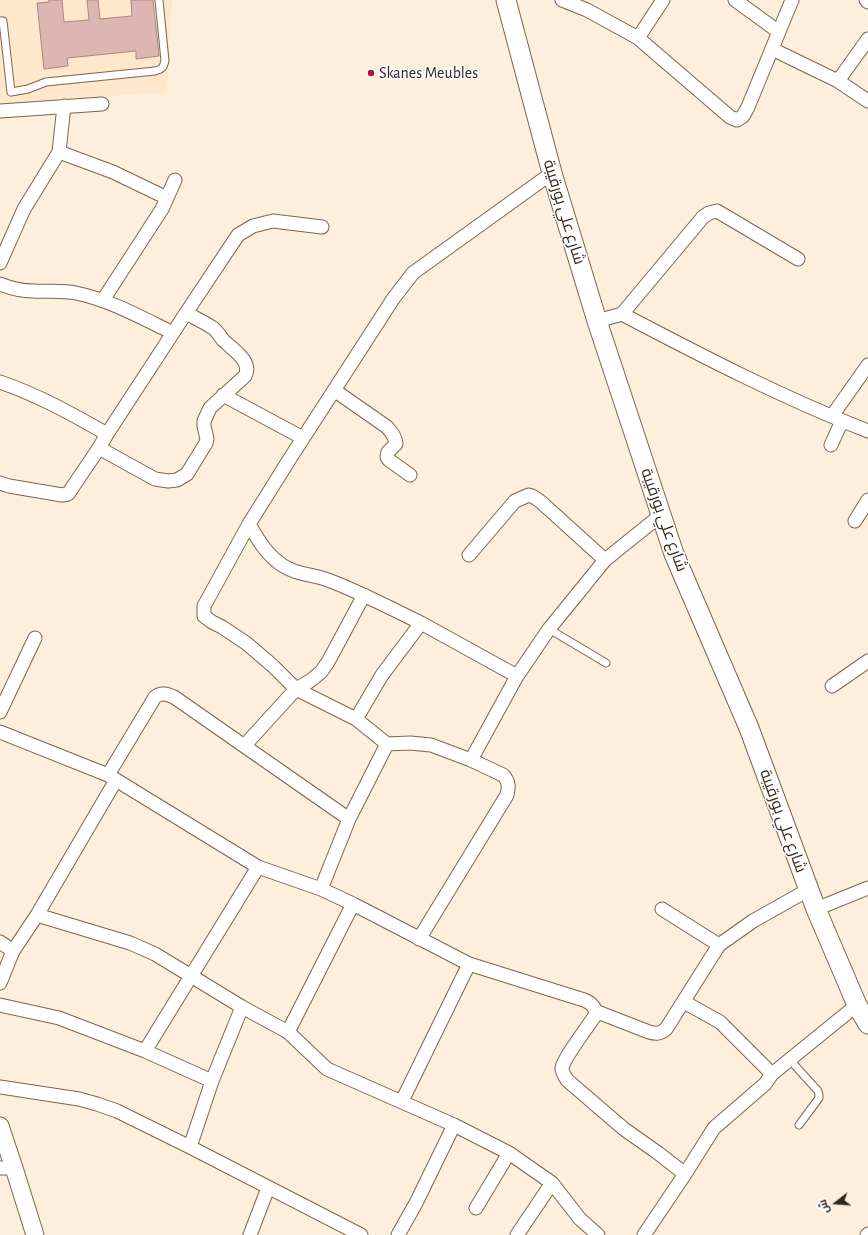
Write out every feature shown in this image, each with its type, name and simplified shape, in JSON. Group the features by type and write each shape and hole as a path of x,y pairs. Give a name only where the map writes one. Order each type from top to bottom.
{"main road":[{"name":"شارع علي بورقيبة","path":"506,0 552,173 597,322 674,554 749,728 808,890 857,1005 868,1024"}],"street":[{"path":"562,0 587,10 638,38 730,117 737,120 742,116 748,107 792,0"},
{"path":"638,38 663,0"},
{"path":"735,0 779,32"},
{"path":"838,81 868,39"},
{"path":"772,49 838,81 868,101"},
{"path":"0,111 102,104"},
{"path":"0,263 24,209 59,152 64,106"},
{"path":"59,152 113,172 167,198"},
{"path":"420,939 505,798 508,790 506,778 503,775 471,760 431,746 410,743 386,744 356,720 296,690 273,666 246,643 204,616 204,606 249,524 393,299 413,273 552,173"},
{"path":"103,300 162,209 174,180"},
{"path":"597,322 622,314 703,217 711,212 717,211 798,259"},
{"path":"0,484 62,495 68,494 238,235 247,229 273,221 322,227"},
{"path":"0,284 32,292 53,291 75,293 103,300 173,333"},
{"path":"99,448 154,479 168,481 177,480 186,474 204,448 207,438 204,421 210,408 245,376 248,371 244,359 216,331 186,313"},
{"path":"622,314 763,386 868,431"},
{"path":"831,445 837,419 868,365"},
{"path":"0,382 21,389 65,410 107,434"},
{"path":"334,390 392,432 396,444 388,452 387,457 410,475"},
{"path":"223,395 303,438"},
{"path":"469,555 515,501 529,496 534,497 541,502 605,560"},
{"path":"855,521 868,500"},
{"path":"471,760 517,676 549,629 605,560 661,515"},
{"path":"249,524 258,541 281,565 298,573 323,578 364,595 421,623 517,676"},
{"path":"244,745 296,690 321,672 364,595"},
{"path":"356,720 382,674 421,623"},
{"path":"0,712 35,638"},
{"path":"832,686 866,664 868,661"},
{"path":"0,983 13,951 37,915 155,697 158,695 167,694 174,697 350,819"},
{"path":"0,732 112,778 258,867 321,889 469,964 584,1000 592,1005 596,1014 566,1059 562,1068 563,1074 567,1080 624,1129 685,1174"},
{"path":"321,889 350,819 386,744"},
{"path":"146,1051 258,867"},
{"path":"816,909 868,888"},
{"path":"595,1011 649,1032 659,1033 666,1029 719,945 753,922 808,890"},
{"path":"288,1032 353,904"},
{"path":"662,909 719,945"},
{"path":"37,915 130,943 155,954 242,1007 288,1032 327,1069 454,1125 508,1153 552,1183 580,1219 598,1235"},
{"path":"0,942 13,951"},
{"path":"402,1101 469,964"},
{"path":"684,1002 720,1022 772,1074"},
{"path":"0,1005 59,1018 146,1051 212,1081"},
{"path":"644,1235 714,1128 765,1084 772,1074 857,1005"},
{"path":"190,1147 212,1081 242,1007"},
{"path":"0,1087 79,1099 97,1104 190,1147 361,1235"},
{"path":"398,1235 454,1125"},
{"path":"0,1126 7,1168 35,1235"},
{"path":"476,1208 508,1153"},
{"path":"517,1235 552,1183"},
{"path":"250,1235 268,1188"}],"lane":[{"path":"0,21 3,21 11,92 28,89 46,82 160,70 164,67 165,61 159,0"},
{"path":"549,629 606,662"},
{"path":"790,1060 818,1091 819,1095 799,1125"}],"shaded area":[{"path":"0,0 172,0 167,92 0,104"}],"building":[{"path":"49,0 62,0 64,22 89,20 87,0 98,0 100,19 132,16 131,0 153,0 159,56 136,59 136,51 67,58 68,66 44,69 37,3 49,2"}],"place":[{"name":"Skanes Meubles","path":"371,73"}]}
